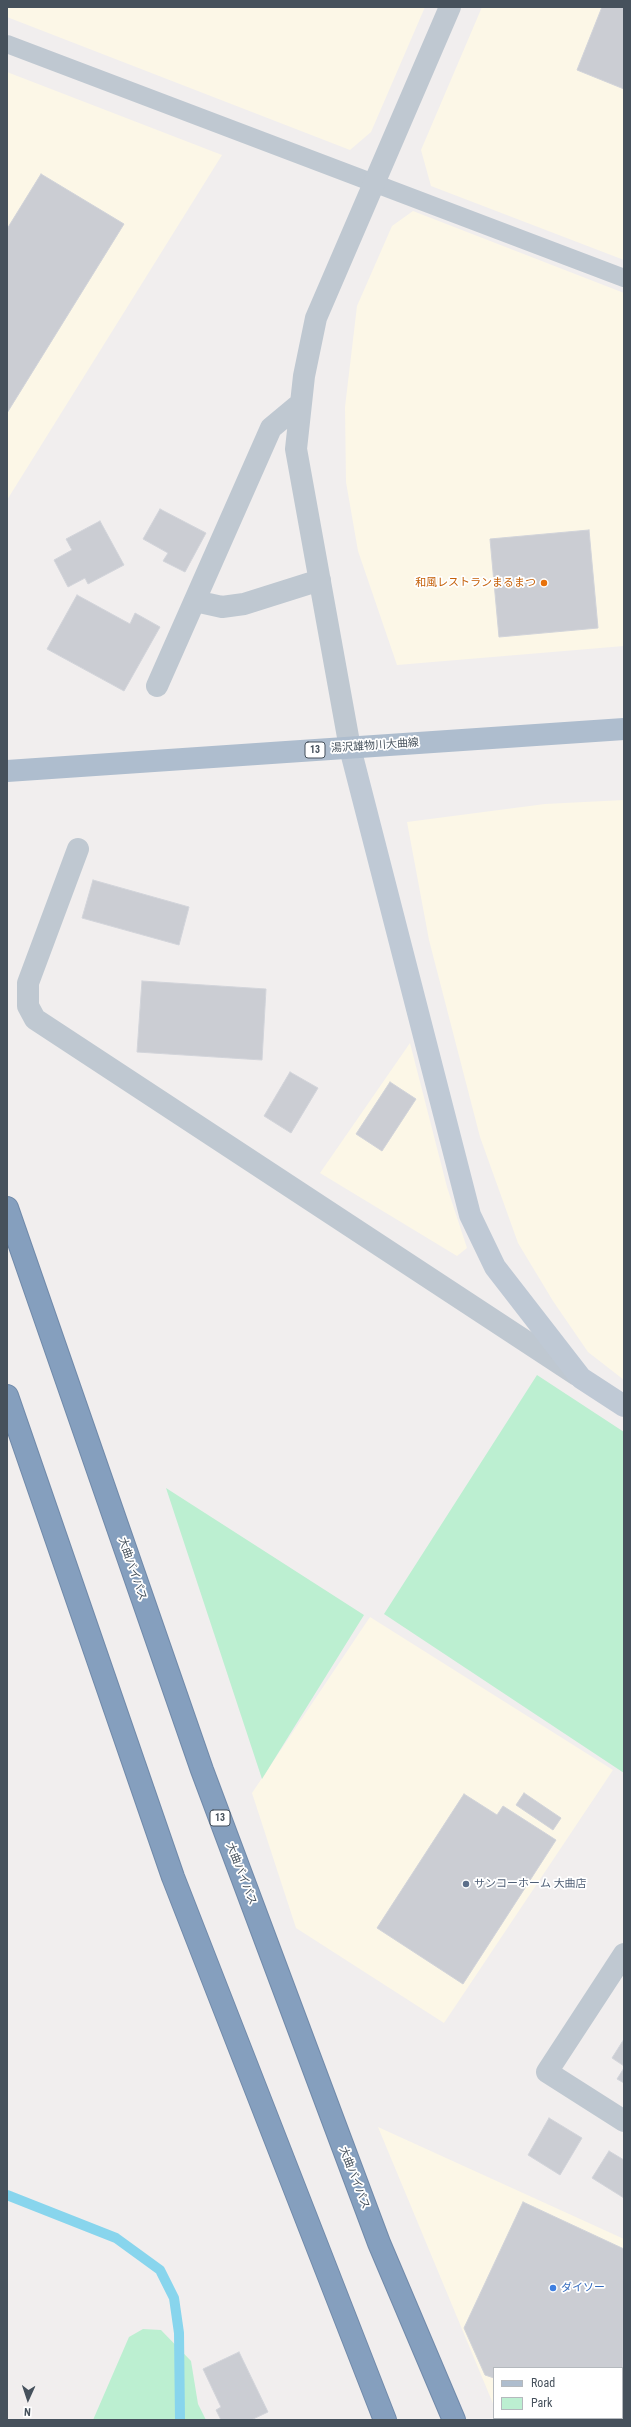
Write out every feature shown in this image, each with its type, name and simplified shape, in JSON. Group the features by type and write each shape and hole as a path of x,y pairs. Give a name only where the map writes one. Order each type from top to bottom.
{"highway":[{"name":"大曲バイパス","path":"7,1208 202,1770 379,2243 454,2420"},
{"path":"7,1396 174,1877 385,2420"}],"main road":[{"name":"湯沢雄物川大曲線","path":"7,771 624,729"}],"street":[{"path":"450,7 316,318 304,376 296,450 350,748 470,1215 495,1267 581,1378"},
{"path":"157,686 271,428 301,403"},
{"path":"195,601 222,607 244,604 320,580"},
{"path":"78,849 28,983 28,1006 35,1019 624,1406"},
{"path":"624,1954 548,2072 624,2121"}],"lane":[{"path":"7,44 624,278"}],"shaded area":[{"path":"7,7 425,7 371,132 350,150 7,17"},
{"path":"482,7 624,7 624,260 431,186 421,150"},
{"path":"7,72 222,155 7,500"},
{"path":"413,211 624,293 624,646 397,665 358,551 346,482 345,407 357,306 392,226"},
{"path":"624,800 624,1380 588,1352 553,1301 518,1243 480,1137 429,940 407,822 545,804"},
{"path":"410,1043 447,1187 467,1248 457,1256 320,1173"},
{"path":"370,1617 613,1770 444,2023 296,1928 252,1793"},
{"path":"378,2127 624,2239 624,2420 500,2419 623,2419 623,2367 493,2367 493,2404"}],"green space":[{"path":"537,1375 624,1432 624,1773 384,1614"},
{"path":"166,1488 364,1615 262,1779"},
{"path":"143,2329 161,2330 191,2361 198,2404 206,2420 93,2420 129,2337"}],"building":[{"path":"602,7 624,7 624,89 577,70"},
{"path":"41,174 124,224 7,413 7,229"},
{"path":"160,509 206,533 185,572 163,561 168,553 143,539"},
{"path":"100,521 124,565 88,584 85,578 68,587 54,560 72,550 66,539"},
{"name":"和風レストランまるまつ","path":"589,530 598,628 499,637 490,539"},
{"path":"77,595 130,624 135,613 160,627 124,691 47,649"},
{"path":"93,880 189,907 179,945 82,918"},
{"path":"142,981 266,989 262,1060 137,1052"},
{"path":"290,1072 318,1088 291,1133 264,1116"},
{"path":"390,1082 416,1099 382,1151 356,1134"},
{"path":"524,1793 561,1818 553,1830 516,1805"},
{"name":"サンコーホーム 大曲店","path":"464,1794 497,1815 503,1806 556,1840 463,1984 377,1928"},
{"path":"624,2039 624,2066 612,2058"},
{"path":"624,2068 624,2083 617,2079"},
{"path":"549,2118 582,2138 560,2175 528,2155"},
{"path":"609,2151 624,2160 624,2198 592,2178"},
{"name":"ダイソー","path":"523,2202 624,2249 624,2420 583,2419 623,2419 623,2367 493,2367 493,2378 485,2375 464,2328"},
{"path":"239,2352 268,2412 251,2420 221,2420 216,2410 221,2407 203,2369"}],"waterway":[{"path":"7,2195 116,2238 160,2270 174,2298 179,2333 180,2420"}],"place":[{"name":"和風レストランまるまつ","path":"544,583"},
{"name":"サンコーホーム 大曲店","path":"466,1884"},
{"name":"ダイソー","path":"553,2288"}]}
